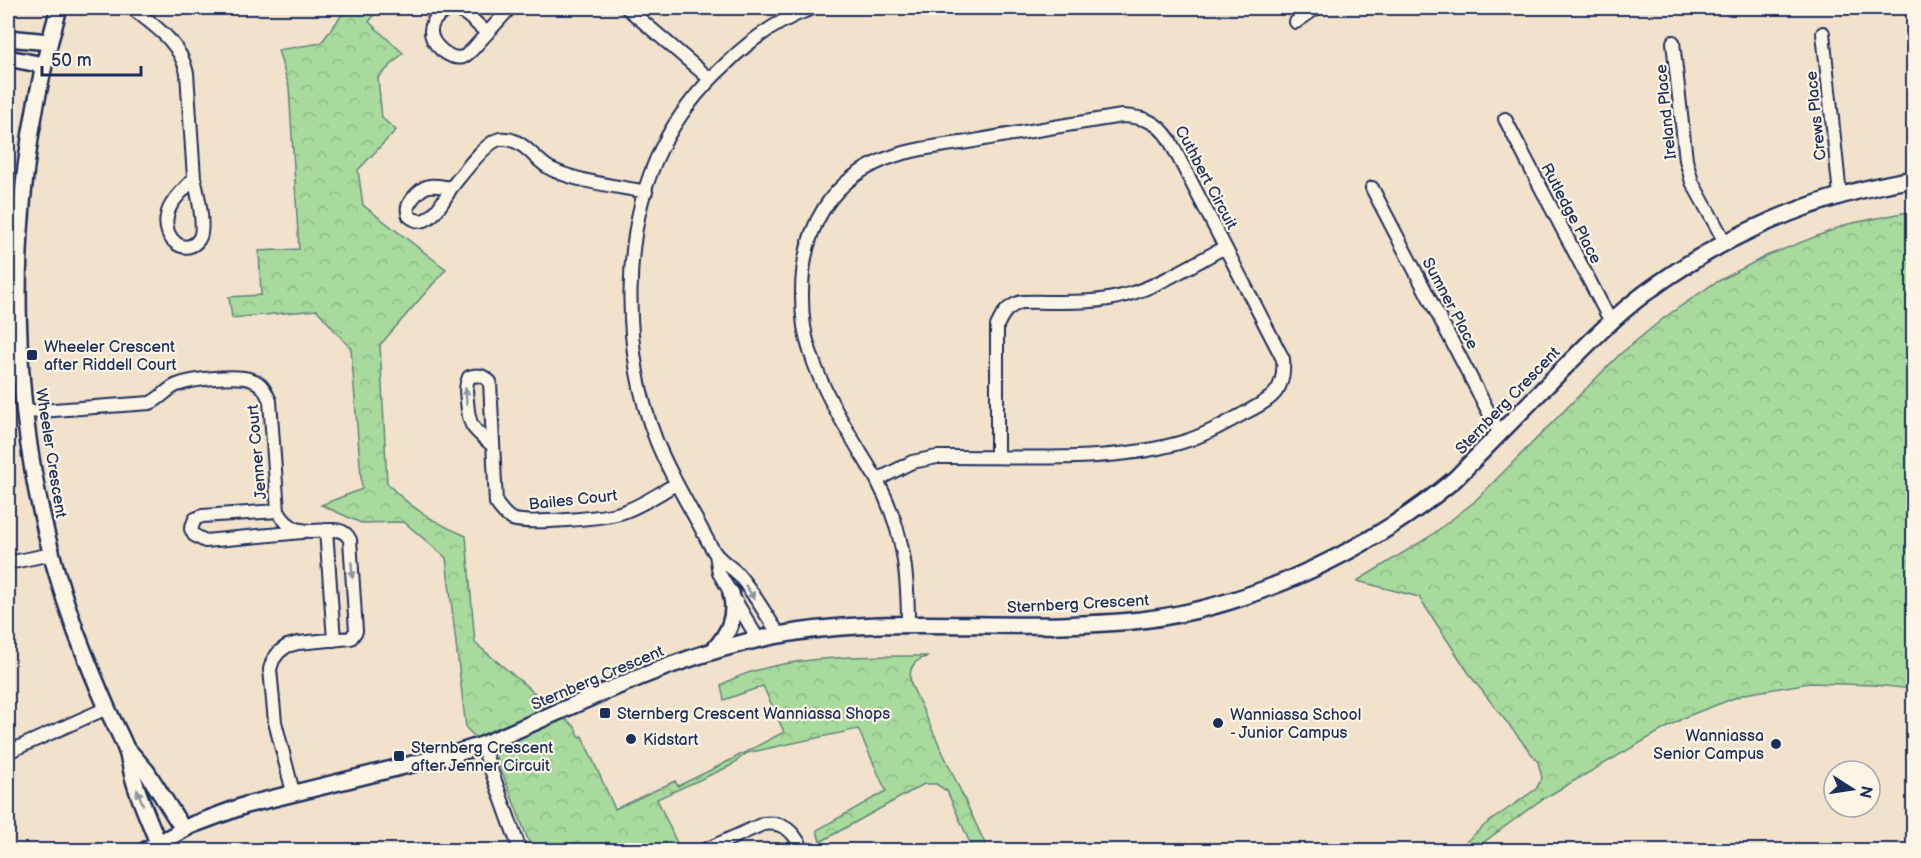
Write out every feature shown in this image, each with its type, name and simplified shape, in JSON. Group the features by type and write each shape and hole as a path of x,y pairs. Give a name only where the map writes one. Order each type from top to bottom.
{"street":[{"name":"Wheeler Crescent","path":"59,8 43,65 14,214 17,313 26,412 30,448 52,554 76,631 107,708 127,749 152,847"},
{"path":"132,8 176,45 184,59 201,232 199,239 193,244 184,246 169,238 166,231 167,215 171,206 194,178"},
{"path":"487,33 460,11 450,9 441,14 431,29 434,43 453,57 463,57 471,51 510,8"},
{"path":"627,8 710,79"},
{"path":"779,634 736,572 716,554 676,484 656,440 642,394 631,326 631,277 634,246 646,192 662,147 679,118 710,79 740,50 766,32 813,8"},
{"path":"1296,22 1316,8"},
{"name":"Crews Place","path":"1823,33 1840,195"},
{"path":"8,38 49,42"},
{"name":"Ireland Place","path":"1673,42 1689,175 1725,242"},
{"path":"8,58 43,65"},
{"name":"Cuthbert Circuit","path":"877,480 912,462 937,457 1110,456 1146,451 1205,434 1270,400 1280,388 1284,374 1283,359 1163,129 1141,117 1122,116 910,151 896,155 857,174 836,192 820,213 810,236 802,282 802,316 809,349 821,382 877,480 898,530 906,564 908,625"},
{"name":"Rutledge Place","path":"1505,119 1611,322"},
{"path":"451,188 489,145 494,141 508,139 518,143 548,168 566,175 646,192"},
{"name":"Sternberg Crescent","path":"152,847 183,829 246,805 406,767 482,745 644,675 714,650 779,634 857,626 1061,625 1150,619 1210,606 1264,589 1317,568 1381,532 1435,496 1455,479 1611,322 1643,294 1679,269 1725,242 1781,216 1840,195 1914,179"},
{"name":"Sumner Place","path":"1372,188 1500,434"},
{"path":"997,456 997,326 1003,313 1011,306 1021,302 1100,300 1127,295 1152,285 1226,247"},
{"name":"Bailes Court","path":"492,445 475,431 468,421 465,385 469,377 476,374 484,376 490,382 496,503 504,514 512,519 526,522 621,513 676,484"},
{"name":"Jenner Court","path":"26,412 150,403 175,386 190,381 239,378 254,380 265,389 270,401 278,511 289,526 296,530 309,531"},
{"name":"Jenner Court","path":"278,511 202,516 195,519 191,529 194,535 205,541 327,530"},
{"path":"293,792 275,722 270,669 273,660 287,646 351,638 356,631 349,536 336,529 327,530 334,640"},
{"path":"8,563 52,554"},
{"path":"716,554 719,573 758,639"},
{"path":"714,650 725,638 732,624 731,593"},
{"path":"8,752 107,708"},
{"path":"482,745 520,850"},
{"name":"Wheeler Crescent","path":"127,749 147,772 183,829"},
{"path":"705,850 763,824 771,823 780,824 791,831 802,850"}],"green space":[{"path":"347,8 379,8 369,22 403,53 378,78 382,118 396,130 358,170 363,205 446,269 380,345 387,483 424,514 466,536 475,643 575,727 579,737 582,736 615,809 675,781 678,786 784,732 763,686 724,700 721,685 767,667 794,662 850,657 929,656 915,662 910,673 911,684 988,850 973,850 947,791 936,784 924,784 820,842 817,830 886,791 858,729 747,753 730,766 657,799 677,843 661,850 532,850 497,759 466,728 446,558 404,522 361,523 321,505 362,489 351,349 317,310 232,318 229,297 261,295 259,251 299,249 289,87 278,50 321,43"},
{"path":"1913,211 1913,689 1809,683 1745,694 1685,717 1541,800 1473,850 1457,850 1486,824 1536,789 1542,778 1538,762 1472,678 1419,597 1357,581 1429,537 1474,502 1619,355 1665,317 1713,284 1766,256 1848,224"}],"place":[{"name":"Wheeler Crescent after Riddell Court","path":"32,355"},
{"name":"Sternberg Crescent Wanniassa Shops","path":"605,713"},
{"name":"Wanniassa School - Junior Campus","path":"1218,723"},
{"name":"Kidstart","path":"631,739"},
{"name":"Wanniassa Senior Campus","path":"1776,744"},
{"name":"Sternberg Crescent after Jenner Circuit","path":"399,756"}]}
